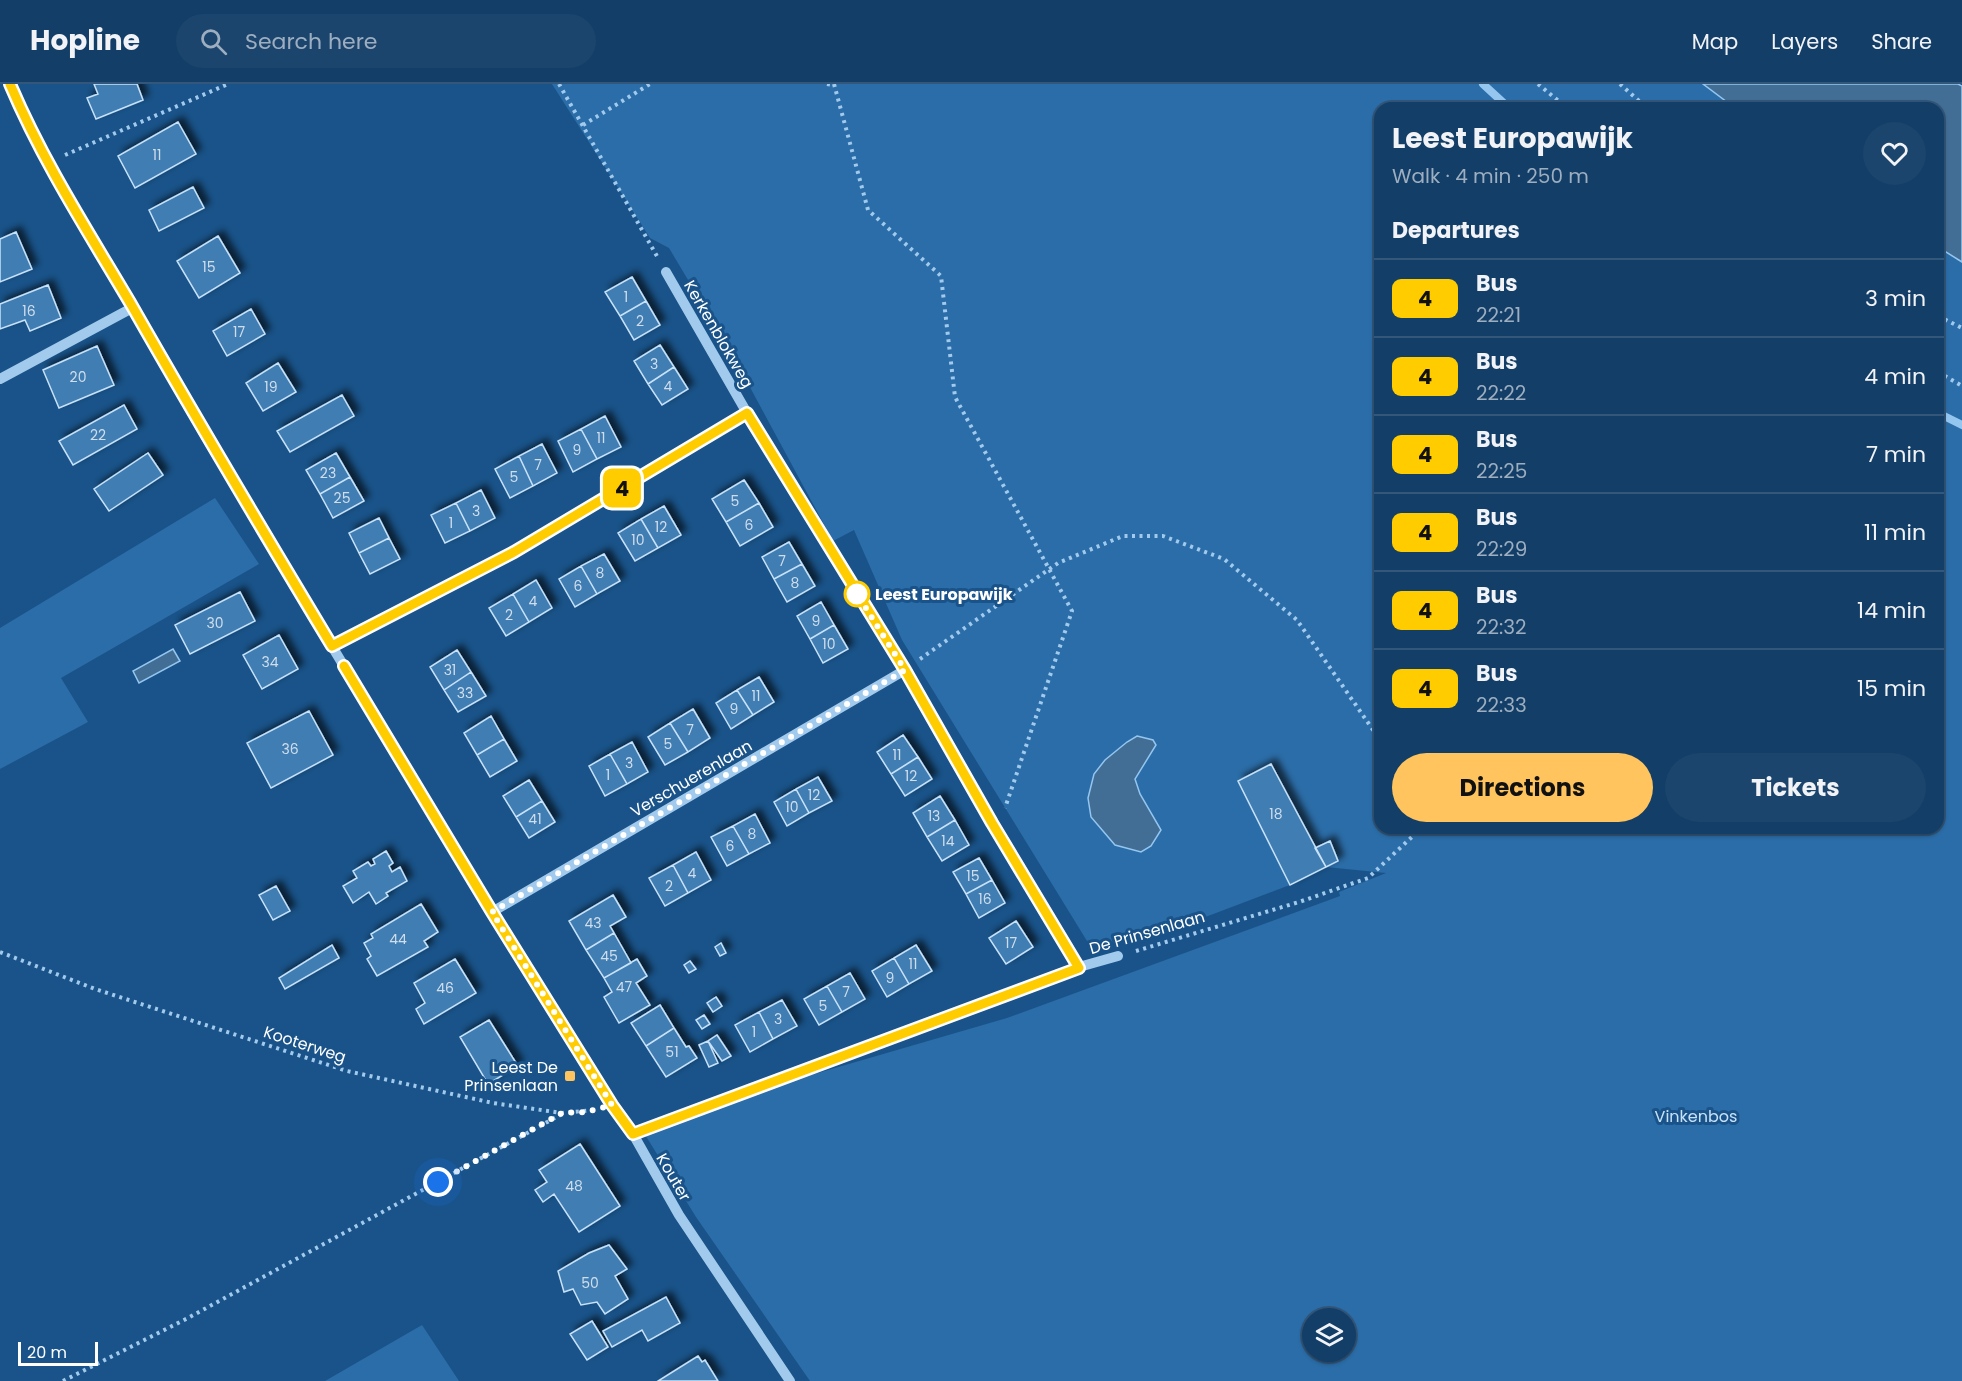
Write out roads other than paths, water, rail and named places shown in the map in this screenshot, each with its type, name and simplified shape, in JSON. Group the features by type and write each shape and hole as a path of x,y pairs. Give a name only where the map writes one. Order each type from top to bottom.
{"street":[{"name":"Kouter","path":"10,84 48,162 203,432 492,912 612,1105 633,1134 679,1215 790,1381"},
{"name":"Kerkenblokweg","path":"666,272 747,413 905,670 997,832 1079,968"},
{"path":"0,380 132,308"},
{"path":"332,646 514,552 747,413"},
{"name":"Verschuerenlaan","path":"492,912 905,670"},
{"name":"De Prinsenlaan","path":"633,1134 1079,968 1118,956"}],"waterway":[{"path":"1483,84 1502,102"},
{"path":"1944,416 1962,425"}],"place":[{"name":"Leest Europawijk","path":"857,594"},
{"name":"Leest De Prinsenlaan","path":"570,1076"}],"park label":[{"name":"Vinkenbos","path":"1696,1116"}]}
